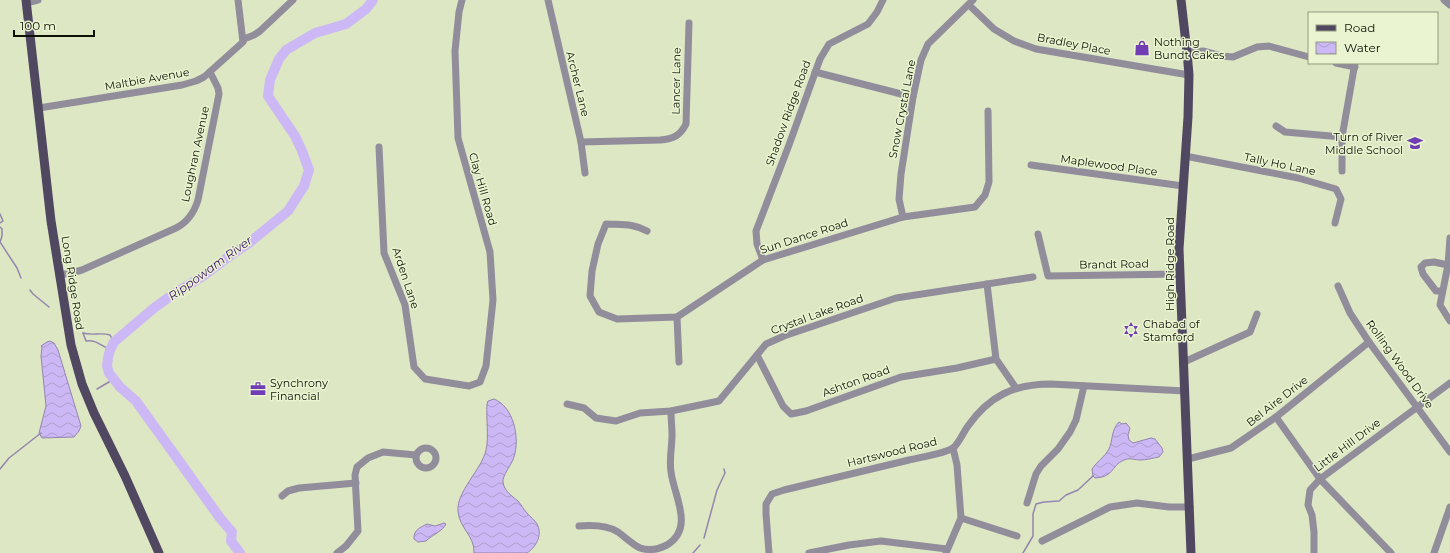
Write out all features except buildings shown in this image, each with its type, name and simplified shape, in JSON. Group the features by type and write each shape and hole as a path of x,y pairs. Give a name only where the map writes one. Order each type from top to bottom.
{"main road":[{"name":"High Ridge Road","path":"1181,0 1189,75 1188,117 1179,249 1192,553"},
{"name":"Long Ridge Road","path":"26,1 47,185 59,275 71,345 82,384 94,414 126,476 159,553"}],"street":[{"path":"26,1 38,0"},
{"path":"238,0 244,39"},
{"name":"Maltbie Avenue","path":"39,108 182,85 196,81 204,77 239,47 244,39 260,31 293,0"},
{"name":"Clay Hill Road","path":"462,0 459,12 455,51 458,138 490,252 493,300 486,366 480,382"},
{"name":"Archer Lane","path":"548,0 581,142 585,174"},
{"name":"Shadow Ridge Road","path":"763,260 757,244 756,231 820,59 829,44 868,24 877,12 883,0"},
{"path":"1444,0 1450,5"},
{"name":"Bradley Place","path":"971,2 994,29 1014,41 1036,49 1189,75"},
{"name":"Snow Crystal Lane","path":"903,217 899,199 901,174 913,97 922,60 928,44 971,2"},
{"name":"Lancer Lane","path":"581,142 666,140 679,135 686,124 689,23"},
{"path":"1187,52 1204,51 1222,56 1233,57 1257,47 1270,46 1308,56"},
{"path":"1342,171 1342,137 1355,65"},
{"name":"Loughran Avenue","path":"59,275 82,270 176,228 182,225 191,215 198,200 219,94 218,88 210,72"},
{"path":"815,72 913,97"},
{"name":"Sun Dance Road","path":"677,317 763,260 903,217 975,207 985,195 989,182 988,111"},
{"path":"1276,126 1286,132 1342,137"},
{"name":"Arden Lane","path":"379,147 384,253 405,305 414,367 425,379 470,386 480,382"},
{"name":"Tally Ho Lane","path":"1185,156 1298,178 1336,188 1341,199 1334,223"},
{"name":"Maplewood Place","path":"1031,164 1183,186"},
{"path":"647,231 638,226 606,224 598,244 592,271 590,296 599,312 617,319 677,317 679,362"},
{"name":"Brandt Road","path":"1038,234 1048,276 1180,274"},
{"path":"1450,238 1449,265 1440,305 1450,321"},
{"path":"1442,291 1436,291 1423,274 1421,267 1425,263 1434,262 1449,265"},
{"name":"Crystal Lake Road","path":"567,404 584,408 596,418 616,421 640,414 671,411 719,401 766,344 784,336 896,298 1033,277"},
{"path":"987,284 996,359 1016,388"},
{"name":"Rolling Wood Drive","path":"1338,286 1350,313 1369,342 1450,452"},
{"path":"1184,362 1250,332 1257,314"},
{"name":"Bel Aire Drive","path":"1188,458 1231,448 1276,417 1369,342"},
{"name":"Ashton Road","path":"757,355 783,406 791,414 806,411 901,377 957,368 996,359"},
{"name":"Little Hill Drive","path":"1314,553 1312,515 1308,504 1310,490 1320,478 1450,383"},
{"name":"Hartswood Road","path":"769,553 766,504 772,494 928,456 953,448 973,419 988,402 1004,392 1036,384 1185,391"},
{"path":"1027,503 1036,474 1041,466 1061,446 1076,420 1084,386"},
{"path":"579,526 603,526 617,531 641,548 653,550 669,543 678,534 681,523 681,510 674,490 670,471 672,436 671,411"},
{"path":"1276,417 1320,478 1391,553"},
{"path":"809,553 849,545 881,541 946,551 961,518 957,466 953,448"},
{"path":"337,553 346,546 358,531 355,475 357,467 368,458 383,452 416,455"},
{"path":"282,496 288,491 299,488 356,483"},
{"path":"1042,541 1110,507 1137,503 1169,508 1190,507"},
{"path":"1434,553 1450,507"},
{"path":"961,518 1017,536"}],"water":[{"path":"50,341 54,343 58,350 81,426 74,437 42,438 39,433 46,406 41,346"},
{"path":"494,399 501,403 511,416 516,432 516,449 514,457 503,479 505,488 535,521 539,528 538,540 527,553 474,553 474,547 470,537 459,517 458,504 461,496 484,457 487,440 487,404 488,401"},
{"path":"1119,422 1122,424 1126,423 1130,428 1128,435 1129,440 1133,443 1151,438 1155,439 1162,448 1163,452 1159,457 1150,459 1127,459 1118,464 1110,473 1102,477 1095,478 1093,476 1092,469 1109,449 1113,432"},
{"path":"444,523 446,524 442,529 426,541 418,542 414,539 416,531 422,526 427,524 435,526"}],"waterway":[{"name":"Rippowam River","path":"240,553 231,541 232,532 220,518 136,401 120,387 109,373 107,366 108,358 114,342 154,308 203,276 249,243 288,211 304,186 309,170 295,136 268,96 270,80 279,59 286,50 315,33 346,24 366,9 373,0"},
{"path":"0,214 3,221 0,223"},
{"path":"0,227 2,229 0,242"},
{"path":"0,242 17,268 21,278"},
{"path":"30,290 49,307"},
{"path":"83,333 110,335 114,342"},
{"path":"83,333 86,341 95,342 110,350"},
{"path":"97,389 114,379"},
{"path":"0,469 9,458 41,433"},
{"path":"704,538 717,490 725,473 724,469"},
{"path":"1023,553 1033,536 1033,514 1036,504 1059,501 1066,495 1078,490 1093,476"},
{"path":"693,553 700,545"}],"place":[{"name":"Nothing Bundt Cakes","path":"1142,48"},
{"name":"Turn of River Middle School","path":"1415,143"},
{"name":"Chabad of Stamford","path":"1131,330"},
{"name":"Synchrony Financial","path":"258,389"}]}
